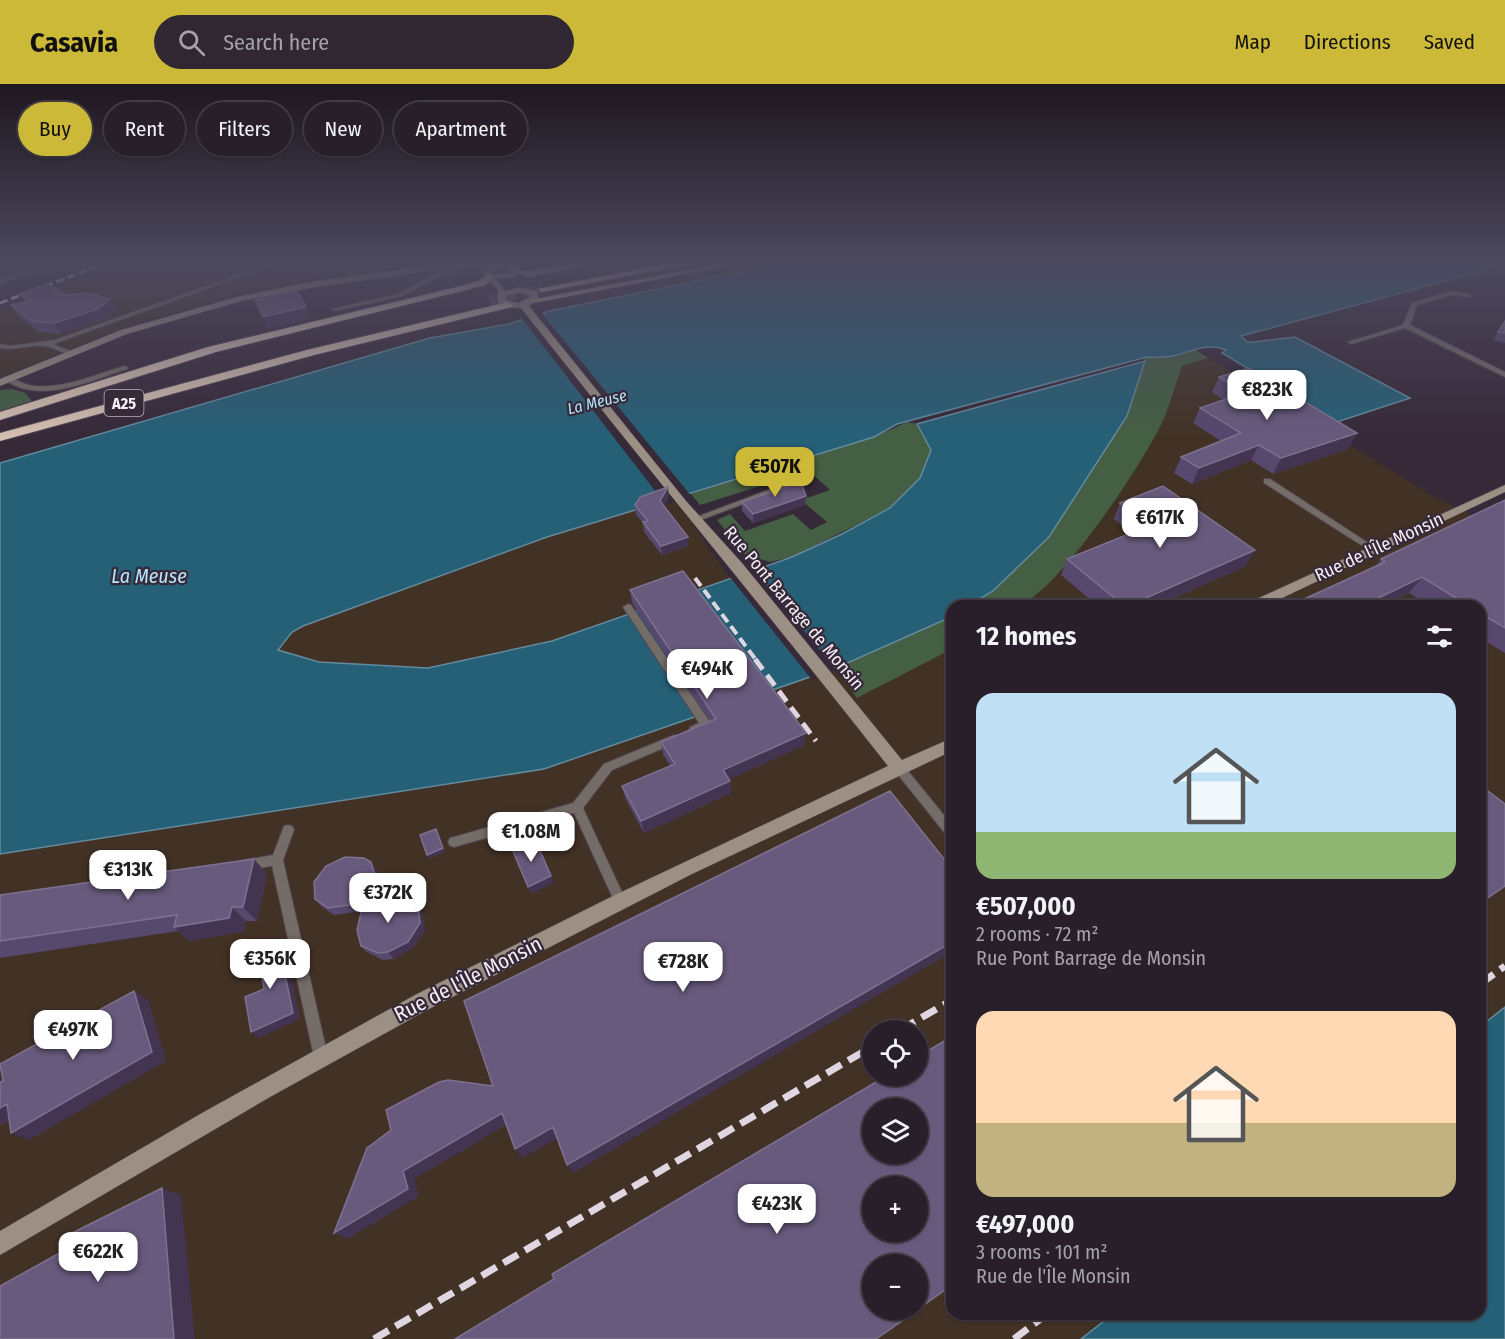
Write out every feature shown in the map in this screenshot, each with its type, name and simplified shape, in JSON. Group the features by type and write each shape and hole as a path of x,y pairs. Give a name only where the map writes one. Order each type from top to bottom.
{"highway":[{"path":"0,416 212,349 325,322"},
{"name":"A25","path":"0,422 145,377 275,342 369,322"},
{"name":"A25","path":"0,432 235,362 389,322"},
{"name":"A25","path":"0,437 425,322"}],"street":[{"path":"4,381 124,332 159,322"},
{"name":"Rue Pont Barrage de Monsin","path":"537,322 682,504 736,566 899,768"},
{"name":"Rue de l'Île Monsin","path":"1266,600 1505,488"},
{"name":"Rue de l'Île Monsin","path":"0,1244 321,1057 620,901 946,747"}],"lane":[{"path":"0,346 10,348 45,344 116,322"},
{"path":"1406,326 1408,322"},
{"path":"1351,342 1406,326 1505,375"},
{"path":"45,344 70,353"},
{"path":"4,381 31,389 53,387 125,368"},
{"path":"695,519 808,478"},
{"path":"1267,481 1374,550"},
{"path":"454,842 577,807 608,767 706,725 628,607"},
{"path":"899,768 946,826"},
{"path":"577,807 620,901"},
{"path":"288,830 277,860 279,882 321,1057"},
{"path":"231,868 277,860"}],"shaded area":[{"path":"0,322 140,322 0,377"},
{"path":"1196,350 1436,498 1483,520 1505,510 1505,1007 1486,1022 1486,600 972,600 1145,362 1143,358 1169,357"},
{"path":"675,498 723,569 810,677 894,643 946,618 946,1320 1105,1320 1081,1339 0,1339 0,854 441,786 552,641 428,668 377,667 319,662 278,650 292,632 547,537"}],"green space":[{"path":"1196,350 1208,358 1182,366 1168,409 1152,442 1119,495 1077,552 1055,576 1027,600 978,600 993,591 1127,416 1145,362 1143,358 1169,357"},
{"path":"12,389 25,393 32,401 0,411 0,390"},
{"path":"907,422 917,424 931,450 920,478 890,508 792,557 770,562 744,554 717,520 730,514 745,531 793,514 811,530 827,522 801,500 830,490 809,471 700,505 691,494 874,437"},
{"path":"946,618 946,652 857,698 836,668"}],"water":[{"name":"La Meuse","path":"517,322 1295,322 1241,336 1247,342 1295,337 1410,398 1337,422 1222,353 1226,350 1212,347 1199,348 1170,357 1147,357 897,424 874,437 547,537 303,626 292,632 278,650 319,662 428,668 552,641 792,557 890,508 920,478 931,450 917,424 1145,361 1127,416 1049,537 993,591 978,600 946,600 946,619 836,668 544,769 0,854 0,463 430,338"},
{"path":"1505,1007 1505,1339 1081,1339 1105,1320 1486,1320 1486,1022"}],"pier":[{"path":"525,322 549,322 692,497 666,505"},
{"path":"752,568 837,671 812,680 729,576"}],"building":[{"path":"1505,322 1505,322 1505,333 1498,332"},
{"path":"1249,368 1357,433 1281,458 1259,445 1199,468 1181,457 1241,433 1200,408 1244,393 1219,377"},
{"path":"801,482 806,496 753,514 742,502"},
{"path":"1163,486 1255,550 1142,600 1117,600 1067,559 1151,525 1120,503"},
{"path":"668,487 660,501 688,537 661,546 643,522 648,521 635,505 640,497"},
{"path":"1505,500 1505,628 1486,617 1486,600 1459,600 1422,577 1374,600 1302,600 1385,562 1381,559"},
{"path":"683,571 806,733 723,770 730,781 641,821 622,786 675,764 661,742 716,719 630,590"},
{"path":"1486,790 1505,804 1505,886 1486,899"},
{"path":"890,791 946,861 946,945 567,1165 553,1127 515,1149 502,1113 403,1171 408,1189 334,1233 367,1148 391,1130 386,1110 439,1082 448,1080 493,1086 464,1001"},
{"path":"436,829 443,848 427,855 420,835"},
{"path":"535,839 551,876 528,887 512,849"},
{"path":"345,857 364,858 371,862 375,876 368,902 328,908 315,899 314,882 326,866"},
{"path":"254,859 243,907 232,907 229,918 174,927 177,915 0,941 0,895"},
{"path":"393,896 403,896 418,905 420,923 408,942 388,952 378,953 361,946 357,930 363,904"},
{"path":"278,940 293,1013 251,1032 245,997 264,989 257,949"},
{"path":"134,991 152,1052 11,1133 7,1104 0,1108 0,1082 3,1081 0,1064"},
{"path":"946,1040 946,1289 928,1302 928,1254 862,1254 862,1320 904,1320 876,1339 455,1339 554,1279 552,1274 869,1086 928,1086 928,1051"},
{"path":"162,1188 174,1339 0,1339 0,1286 67,1249 68,1235"}],"railway":[{"path":"695,578 756,660"},
{"path":"755,659 816,741"},
{"path":"1486,980 1505,966"},
{"path":"917,1020 946,1003"},
{"path":"374,1339 862,1052"},
{"path":"1014,1339 1039,1320"}]}
